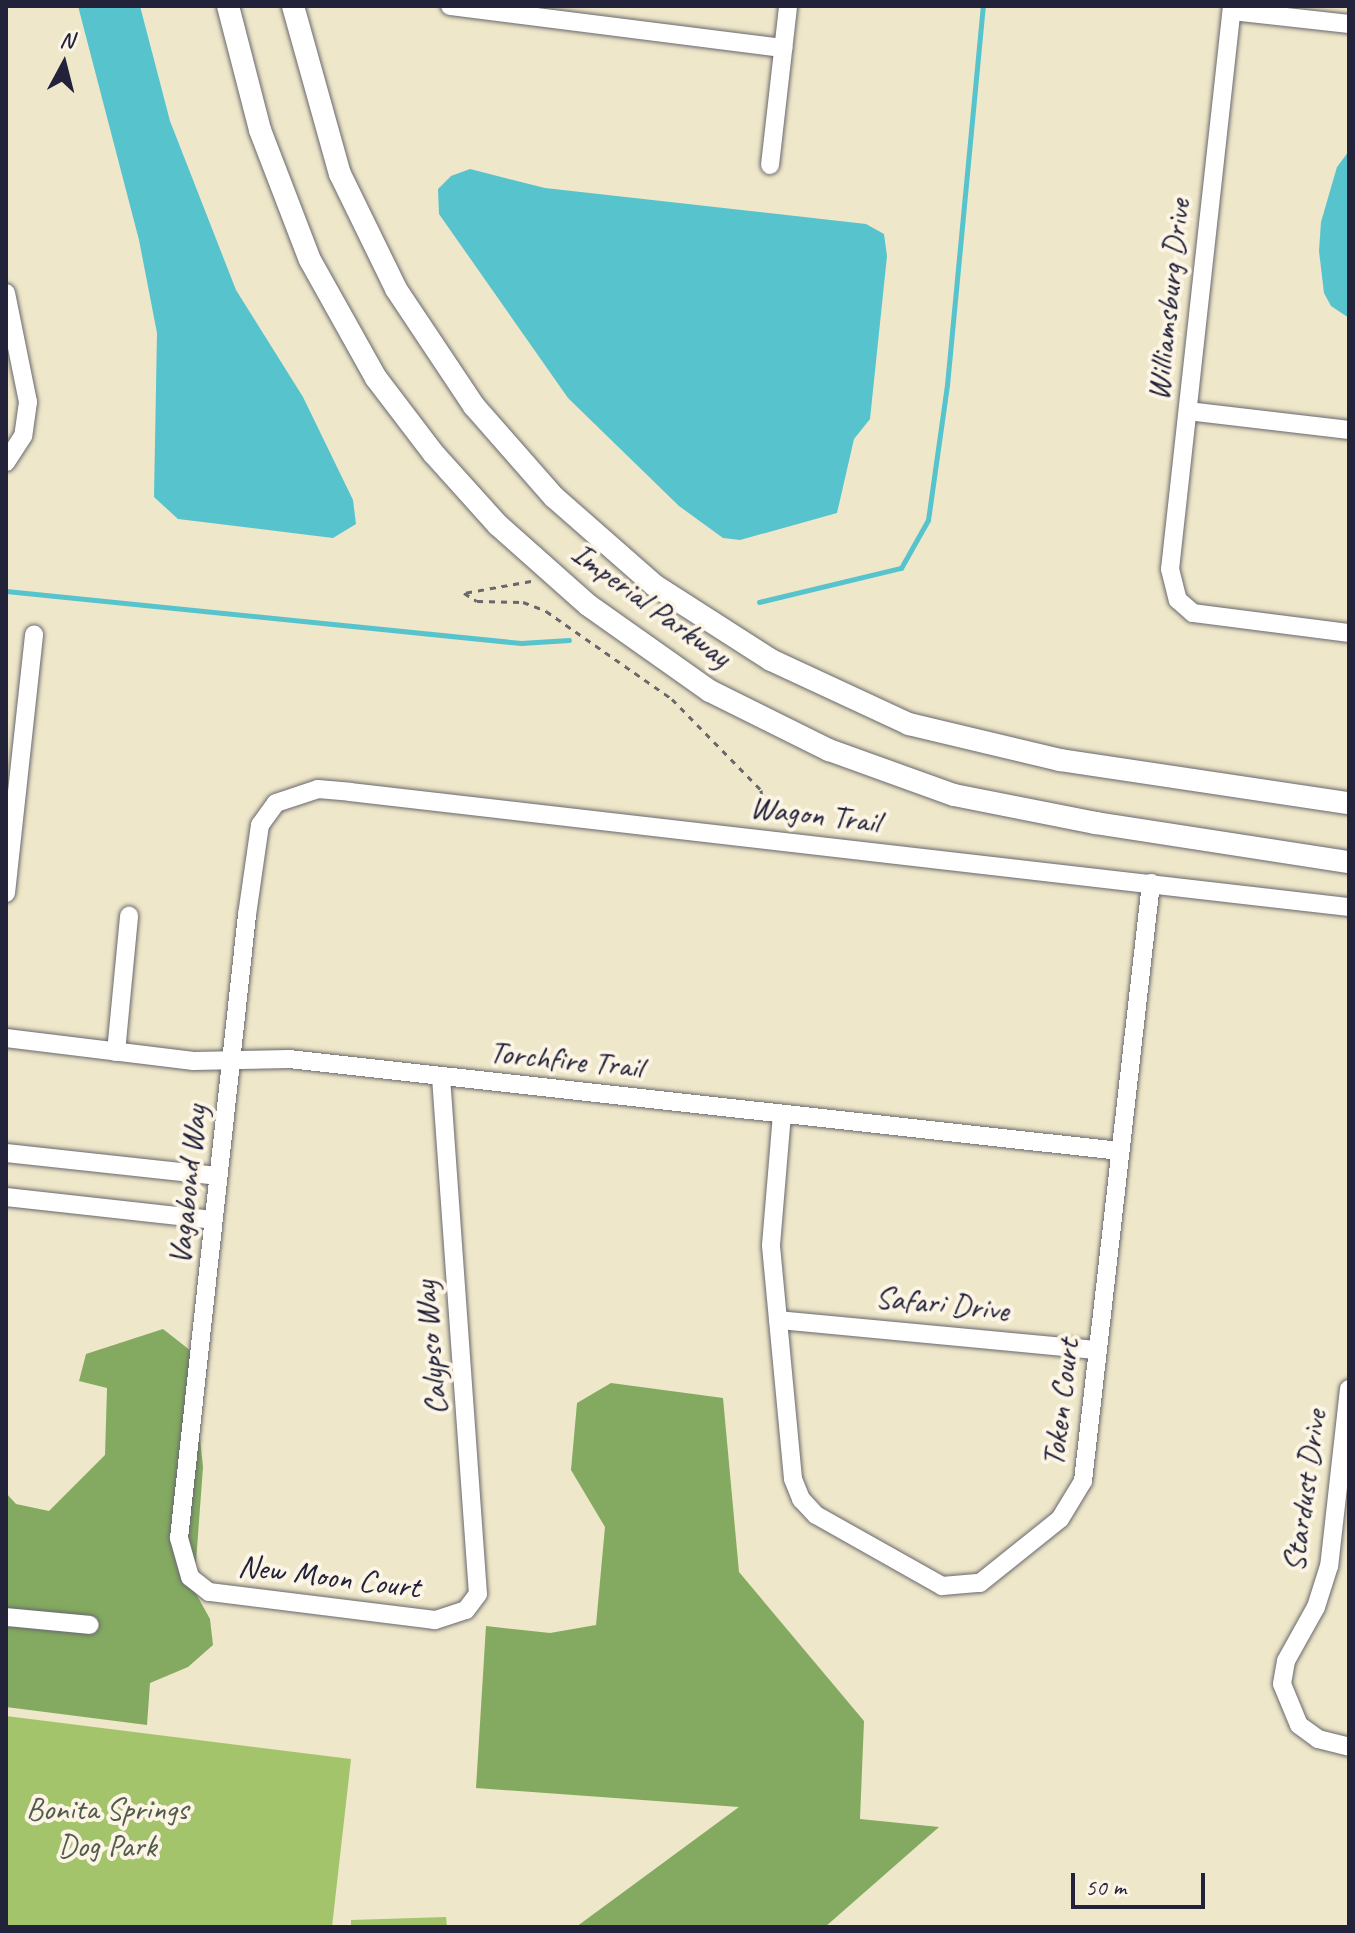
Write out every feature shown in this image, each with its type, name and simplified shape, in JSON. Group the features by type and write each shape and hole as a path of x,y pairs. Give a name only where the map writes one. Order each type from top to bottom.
{"main road":[{"name":"Imperial Parkway","path":"228,6 260,130 310,260 376,378 434,454 498,525 588,605 710,691 829,750 954,795 1096,823 1349,862"},
{"name":"Imperial Parkway","path":"293,6 340,174 396,289 474,406 554,497 654,585 771,660 909,724 1060,760 1349,803"}],"street":[{"path":"450,6 783,48"},
{"path":"770,165 788,6"},
{"path":"1232,8 1349,24"},
{"name":"Williamsburg Drive","path":"1232,8 1170,569 1178,600 1193,613 1349,633"},
{"path":"6,293 28,402 23,436 6,462"},
{"path":"1188,411 1349,430"},
{"path":"6,893 34,635"},
{"name":"Wagon Trail","path":"276,803 318,789 1349,907"},
{"name":"Vagabond Way","path":"190,1577 179,1538 217,1176 260,825 276,803"},
{"name":"Token Court","path":"782,1114 770,1214 793,1479 801,1499 816,1515 942,1586 962,1588 998,1571 1075,1502 1083,1481 1151,883"},
{"path":"116,1052 129,916"},
{"name":"Torchfire Trail","path":"6,1038 194,1061 232,1056 441,1077 1120,1151"},
{"name":"Calypso Way","path":"441,1077 480,1574 478,1594 466,1610"},
{"path":"6,1153 217,1176"},
{"path":"6,1197 213,1220"},
{"name":"Safari Drive","path":"778,1320 1098,1350"},
{"name":"Stardust Drive","path":"1349,1389 1341,1539 1324,1587 1286,1661 1282,1684 1299,1725 1318,1739 1349,1747"},
{"name":"New Moon Court","path":"190,1577 209,1592 288,1604 435,1620 466,1610"},
{"path":"6,1617 90,1625"}],"path":[{"path":"531,581 464,593 477,601 523,602 546,611 672,699 761,790 766,839"}],"green space":[{"path":"163,1329 191,1351 203,1467 194,1590 210,1619 213,1645 188,1667 150,1683 147,1725 6,1707 6,1493 16,1504 49,1511 105,1455 107,1388 79,1381 86,1354"},
{"path":"611,1383 723,1398 739,1572 864,1721 860,1819 939,1827 825,1927 576,1927 739,1807 476,1788 486,1626 550,1633 596,1625 605,1527 571,1470 577,1403"},
{"name":"Bonita Springs Dog Park","path":"6,1716 351,1759 332,1927 6,1927"},
{"path":"446,1917 447,1927 351,1927 351,1920"}],"water":[{"path":"78,6 140,6 170,121 236,290 303,397 353,500 356,524 333,538 178,519 154,497 157,333 139,240"},
{"path":"1349,151 1349,318 1331,306 1324,293 1319,251 1321,222 1337,167"},
{"path":"470,169 545,188 866,224 884,234 887,256 870,419 854,439 837,513 740,540 723,538 679,506 568,398 439,214 438,189 451,176"}],"waterway":[{"path":"759,602 901,568 928,520 947,385 983,6"},
{"path":"6,591 521,643 569,640"}]}
